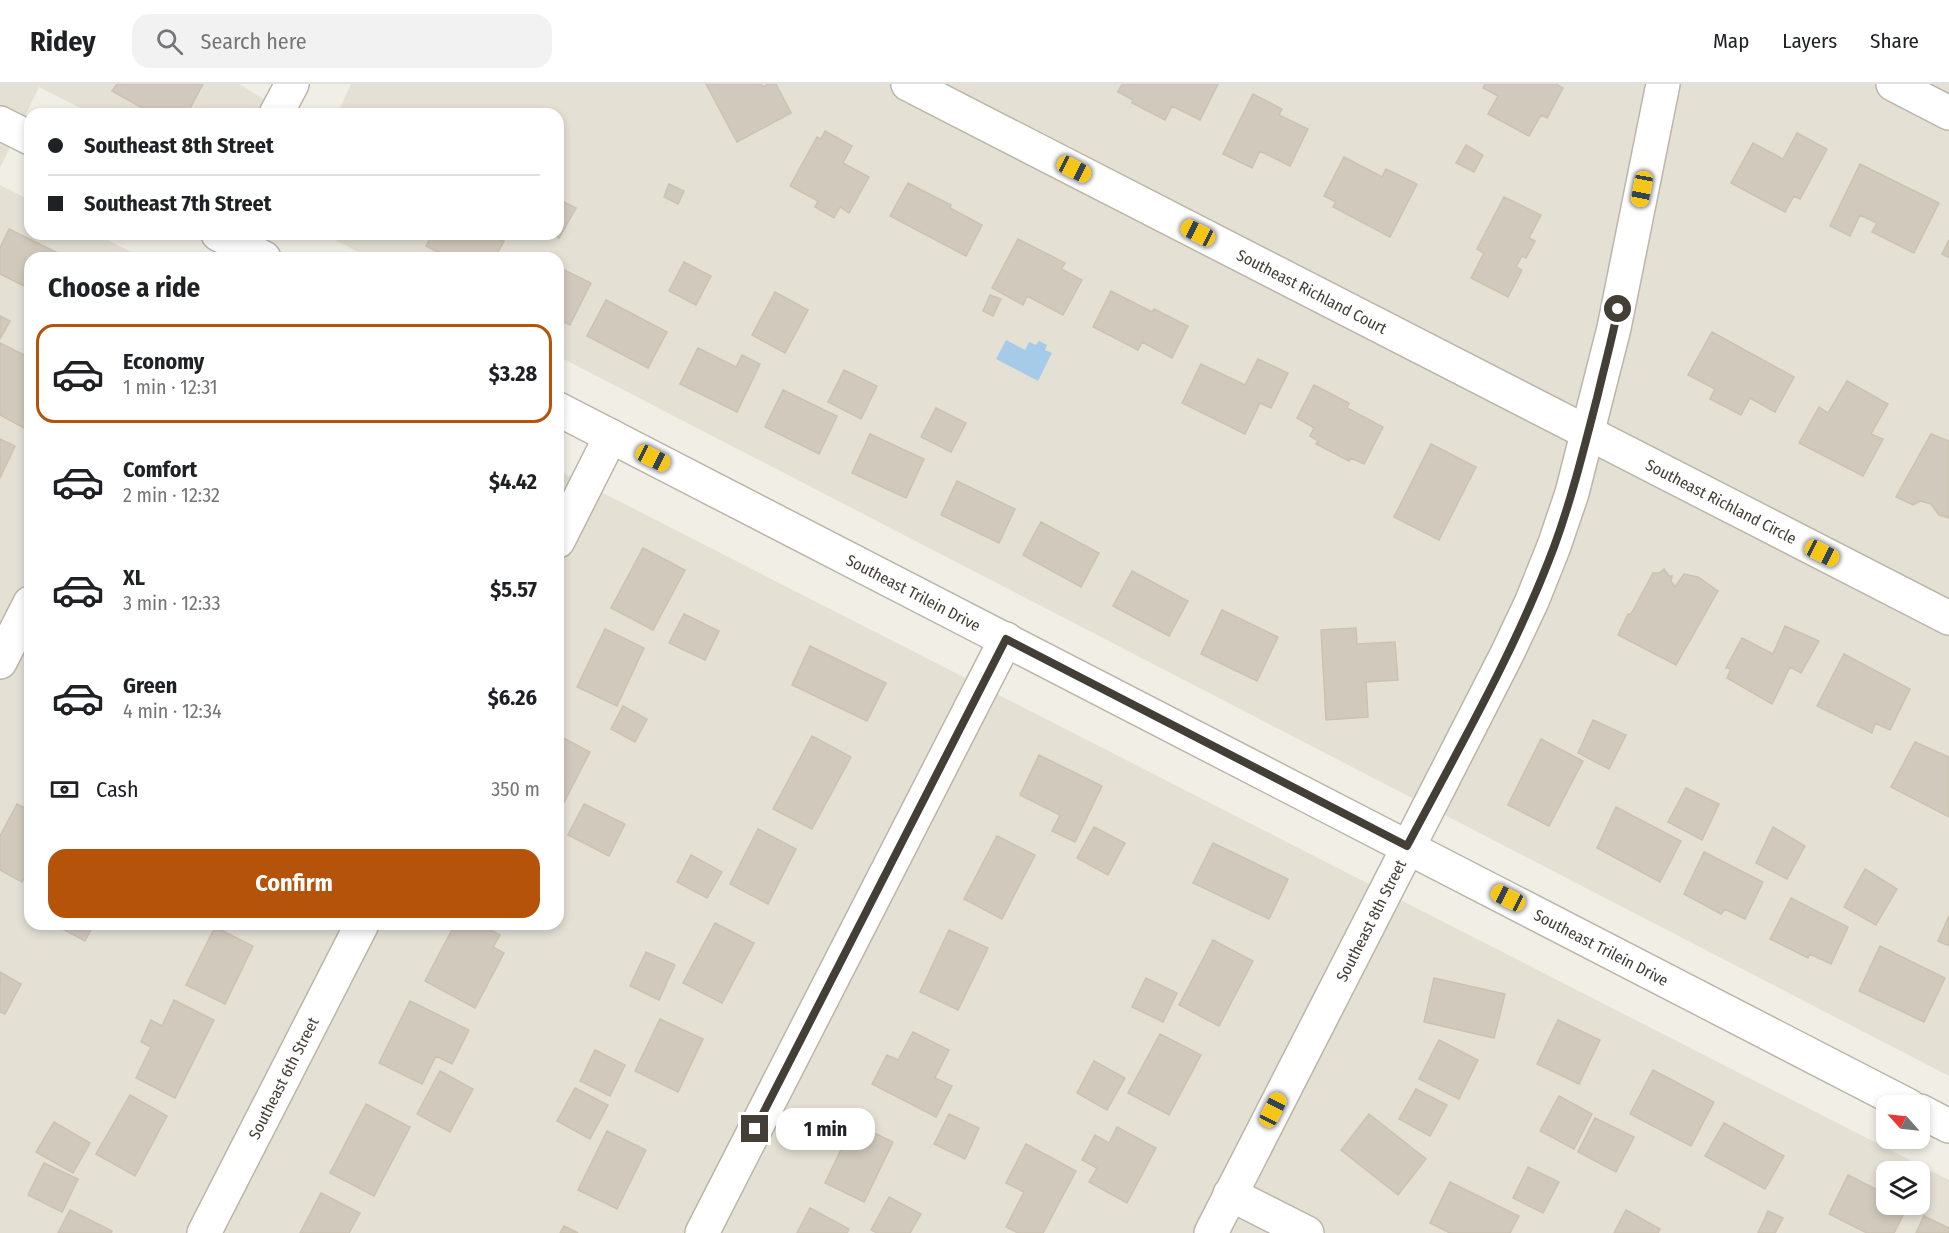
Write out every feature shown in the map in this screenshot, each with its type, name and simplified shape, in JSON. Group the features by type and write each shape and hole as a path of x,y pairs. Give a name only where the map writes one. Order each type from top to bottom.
{"street":[{"path":"279,108 291,84"},
{"name":"Southeast Richland Court","path":"908,84 1588,433"},
{"name":"Southeast 8th Street","path":"1211,1233 1507,654 1554,546 1572,493 1614,328 1663,84"},
{"path":"1893,84 1949,113"},
{"path":"0,123 24,135"},
{"path":"229,240 252,252"},
{"name":"Southeast Trilein Drive","path":"564,412 1888,1095"},
{"name":"Southeast Richland Circle","path":"1588,433 1949,618"},
{"path":"564,529 611,436"},
{"path":"0,662 24,615"},
{"path":"702,1233 1006,639"},
{"name":"Southeast 6th Street","path":"204,1233 359,930"},
{"path":"1930,1116 1949,1126"},
{"path":"1230,1194 1307,1233"}],"shaded area":[{"path":"0,84 239,84 278,108 80,108 39,87 29,108 24,108 24,118 0,168"},
{"path":"351,84 1949,84 1949,1076 564,359 564,252 358,252 335,240 564,240 564,108 340,108"},
{"path":"0,185 24,197 24,240 108,240 131,252 24,252 24,930 564,930 564,473 1876,1143 1876,1149 1888,1149 1912,1161 1876,1161 1876,1215 1930,1215 1930,1170 1949,1180 1949,1233 0,1233"}],"water":[{"path":"1006,340 1025,350 1029,342 1036,345 1039,341 1047,345 1045,350 1052,353 1038,381 996,359"}],"building":[{"path":"117,84 203,84 190,108 142,108 112,91"},
{"path":"706,84 761,84 763,87 776,84 791,113 737,142"},
{"path":"1122,84 1218,84 1200,120 1172,106 1165,120 1132,103 1133,100 1118,92"},
{"path":"1485,84 1556,84 1563,88 1547,118 1541,115 1529,136 1488,114 1498,96 1483,88"},
{"path":"1253,94 1282,109 1279,115 1308,129 1290,166 1260,151 1252,168 1223,154"},
{"path":"825,131 852,146 843,163 869,177 849,213 840,207 834,218 815,207 818,201 790,186 817,137 821,139"},
{"path":"1797,133 1827,149 1800,199 1794,196 1785,212 1731,183 1753,143 1783,159"},
{"path":"1466,145 1483,155 1474,172 1456,163"},
{"path":"1344,157 1382,177 1386,169 1417,184 1390,237 1333,207 1336,202 1324,196"},
{"path":"1860,164 1939,203 1914,253 1872,232 1877,223 1860,215 1850,236 1830,226"},
{"path":"908,183 951,205 950,208 982,225 966,256 890,216"},
{"path":"669,184 684,191 678,204 664,197"},
{"path":"1504,197 1541,215 1529,238 1535,241 1526,258 1522,256 1516,267 1522,270 1508,297 1471,278 1484,253 1477,249"},
{"path":"564,202 576,208 564,229"},
{"path":"9,229 24,236 24,240 31,240 56,252 24,252 24,286 0,274 0,248"},
{"path":"1018,239 1065,263 1061,269 1082,280 1063,315 1027,296 1023,305 992,288"},
{"path":"430,240 504,241 498,252 438,252 426,246"},
{"path":"1949,240 1949,258 1942,254"},
{"path":"684,262 711,276 696,305 669,291"},
{"path":"564,270 591,283 570,325 564,322"},
{"path":"1111,291 1152,312 1154,309 1188,326 1172,358 1142,342 1138,350 1093,327"},
{"path":"775,292 808,310 785,353 752,335"},
{"path":"990,295 1001,299 993,316 983,311"},
{"path":"606,300 667,332 648,368 587,336"},
{"path":"0,316 10,321 0,339"},
{"path":"1712,332 1794,377 1775,412 1750,398 1741,415 1710,399 1715,389 1688,375"},
{"path":"0,343 24,355 24,428 0,415"},
{"path":"698,348 736,367 742,355 760,364 737,412 680,384"},
{"path":"1258,359 1288,373 1271,408 1260,403 1245,434 1182,403 1201,364 1245,385"},
{"path":"844,370 877,386 861,419 828,402"},
{"path":"1847,381 1888,404 1871,434 1883,439 1863,476 1799,443 1819,407 1828,413"},
{"path":"1314,385 1349,403 1347,408 1383,427 1364,464 1351,458 1349,461 1316,444 1318,441 1310,436 1314,428 1297,418"},
{"path":"783,390 837,416 819,454 765,427"},
{"path":"936,408 966,423 951,452 921,437"},
{"path":"870,434 924,459 906,498 852,473"},
{"path":"1931,434 1949,441 1949,518 1939,515 1931,504 1920,501 1913,505 1896,497"},
{"path":"0,439 15,446 0,478"},
{"path":"1431,444 1476,467 1439,540 1394,517"},
{"path":"957,481 1015,509 999,543 941,515"},
{"path":"1041,522 1099,553 1081,587 1023,555"},
{"path":"643,548 685,570 653,630 611,608"},
{"path":"1664,569 1669,576 1672,576 1671,581 1675,587 1684,574 1698,577 1718,591 1676,665 1618,635 1653,573 1660,573"},
{"path":"1132,571 1188,601 1169,636 1113,606"},
{"path":"1222,610 1278,637 1257,681 1201,654"},
{"path":"684,614 719,631 705,660 669,643"},
{"path":"1785,626 1819,641 1801,673 1790,667 1772,704 1727,678 1731,669 1726,668 1742,638 1773,654"},
{"path":"1356,628 1357,644 1395,642 1398,680 1366,682 1368,717 1326,720 1321,630"},
{"path":"605,629 644,648 617,706 577,687"},
{"path":"810,646 886,683 867,721 792,685"},
{"path":"1844,654 1910,689 1890,730 1875,723 1872,733 1817,706"},
{"path":"623,706 647,719 635,742 611,729"},
{"path":"1593,720 1626,735 1609,769 1578,753"},
{"path":"812,736 851,757 812,829 773,809"},
{"path":"564,738 590,752 564,802"},
{"path":"1541,739 1583,761 1549,826 1508,805"},
{"path":"1915,742 1949,757 1949,817 1891,787"},
{"path":"1039,755 1102,786 1075,842 1052,831 1060,815 1020,795"},
{"path":"1686,788 1719,804 1702,840 1668,822"},
{"path":"17,804 24,808 24,878 22,882 0,870 0,836"},
{"path":"584,804 625,824 609,856 568,835"},
{"path":"1616,807 1681,841 1660,882 1597,848"},
{"path":"1094,827 1125,843 1108,875 1077,858"},
{"path":"1773,827 1805,846 1787,879 1756,863"},
{"path":"758,829 796,849 768,904 730,884"},
{"path":"997,836 1035,855 1002,919 964,899"},
{"path":"1213,843 1288,879 1269,919 1193,883"},
{"path":"1704,852 1763,882 1745,919 1725,909 1721,914 1684,894"},
{"path":"691,855 722,872 707,898 677,882"},
{"path":"1865,869 1897,889 1876,925 1844,907"},
{"path":"1791,898 1848,927 1831,964 1810,954 1808,958 1770,939"},
{"path":"1949,916 1949,946 1938,941"},
{"path":"715,923 754,943 722,1003 683,983"},
{"path":"64,930 91,930 85,941"},
{"path":"214,930 221,930 253,946 225,1004 186,985"},
{"path":"452,930 491,930 500,935 493,947 504,953 475,1008 425,981"},
{"path":"949,930 988,948 958,1010 920,992"},
{"path":"1213,940 1253,961 1219,1026 1179,1005"},
{"path":"1880,946 1945,978 1924,1022 1859,991"},
{"path":"646,952 675,965 659,1000 630,986"},
{"path":"0,972 21,984 5,1014 0,1012"},
{"path":"1146,978 1177,993 1163,1022 1132,1007"},
{"path":"1434,978 1505,994 1494,1038 1424,1022"},
{"path":"174,1000 214,1020 175,1098 136,1078 151,1047 141,1042 151,1020 162,1026"},
{"path":"410,1001 469,1030 452,1064 436,1056 422,1084 379,1063"},
{"path":"660,1019 703,1039 678,1092 635,1071"},
{"path":"1558,1020 1600,1040 1579,1084 1537,1064"},
{"path":"913,1032 949,1050 935,1078 952,1086 936,1117 872,1084 887,1055 898,1060"},
{"path":"1160,1034 1201,1055 1169,1115 1128,1093"},
{"path":"1439,1040 1478,1060 1459,1099 1419,1079"},
{"path":"595,1050 625,1065 610,1096 580,1081"},
{"path":"1094,1061 1125,1078 1107,1110 1077,1093"},
{"path":"1653,1070 1714,1102 1691,1146 1630,1114"},
{"path":"440,1071 473,1089 450,1132 417,1114"},
{"path":"575,1088 608,1105 590,1139 557,1121"},
{"path":"1416,1089 1447,1105 1430,1136 1399,1119"},
{"path":"130,1095 167,1116 135,1176 96,1154"},
{"path":"1559,1096 1592,1114 1574,1149 1540,1131"},
{"path":"366,1104 410,1127 374,1196 330,1173"},
{"path":"949,1114 979,1128 965,1159 934,1144"},
{"path":"1369,1114 1426,1159 1398,1195 1341,1150"},
{"path":"1595,1118 1634,1137 1616,1172 1578,1152"},
{"path":"54,1122 90,1143 73,1173 36,1152"},
{"path":"854,1123 893,1142 864,1202 825,1183"},
{"path":"1724,1123 1784,1156 1765,1189 1705,1156"},
{"path":"1117,1127 1156,1148 1127,1203 1089,1182 1097,1168 1082,1160 1095,1135 1109,1143"},
{"path":"607,1131 646,1150 617,1209 578,1190"},
{"path":"1026,1144 1076,1171 1043,1233 1018,1233 1006,1227 1024,1192 1006,1183"},
{"path":"44,1163 78,1179 62,1212 28,1195"},
{"path":"1528,1167 1559,1182 1543,1213 1513,1198"},
{"path":"1848,1175 1876,1189 1876,1215 1903,1215 1894,1233 1867,1233 1829,1214"},
{"path":"1450,1182 1519,1216 1510,1233 1450,1233 1430,1223"},
{"path":"321,1193 360,1213 349,1233 300,1233"},
{"path":"889,1197 921,1214 910,1233 877,1233 871,1230"},
{"path":"810,1208 849,1229 847,1233 797,1233"},
{"path":"70,1210 112,1231 111,1233 58,1233"},
{"path":"1626,1210 1660,1229 1658,1233 1614,1233"},
{"path":"1768,1211 1783,1218 1775,1233 1758,1233"},
{"path":"1924,1216 1949,1228 1949,1233 1916,1233"},
{"path":"564,1226 578,1233 560,1233"}],"route":[{"path":"755,1129 1006,639 1407,846 1507,654 1554,546 1572,493 1618,309"}]}
